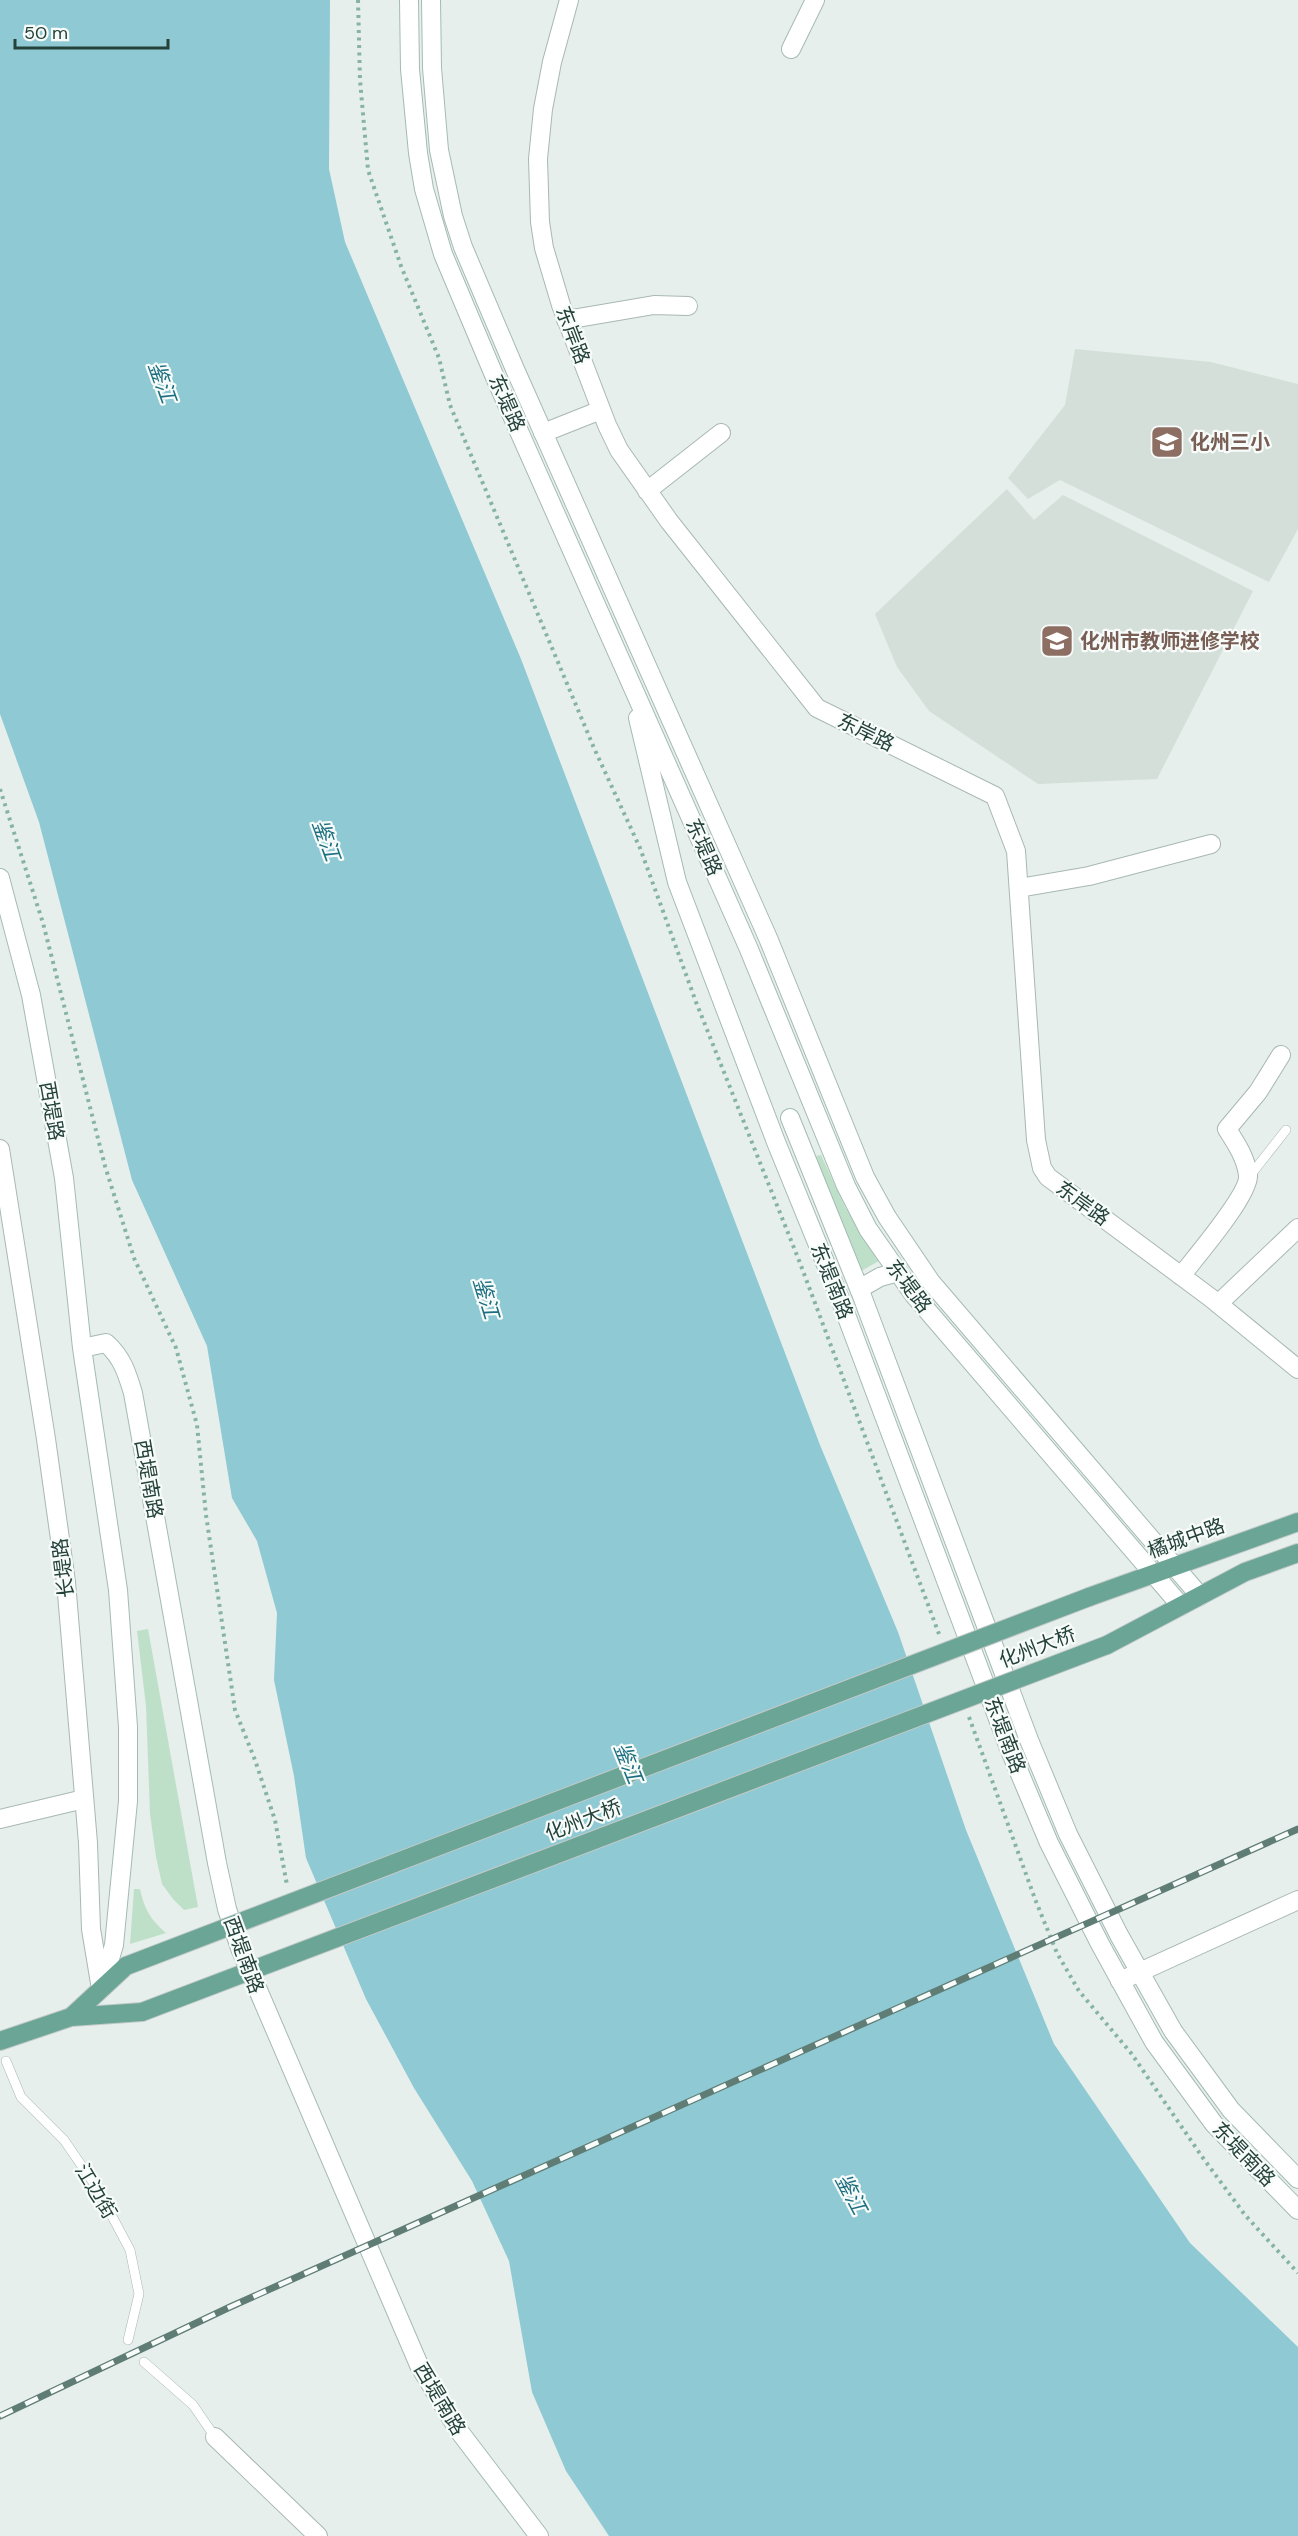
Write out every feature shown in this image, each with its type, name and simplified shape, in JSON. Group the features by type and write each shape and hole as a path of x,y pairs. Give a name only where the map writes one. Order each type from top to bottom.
{"main road":[{"name":"东堤路","path":"409,0 410,69 418,153 424,189 443,254 494,375 748,946 846,1186 868,1229 914,1295 1180,1606"},
{"name":"东堤路","path":"431,0 434,110 439,150 453,216 468,258 543,433 768,938 865,1177 887,1218 931,1282 1200,1596"},
{"name":"东岸路","path":"569,0 552,62 543,109 537,188 544,248 566,320 619,450 647,491 758,636 817,708 995,796 1016,851 1036,1140 1043,1170 1048,1177 1218,1304 1298,1370"},
{"path":"791,49 815,0"},
{"path":"566,320 654,305 688,306"},
{"path":"543,433 601,410"},
{"path":"647,491 721,432"},
{"name":"东堤南路","path":"627,673 676,882 776,1142 842,1304 1009,1748 1049,1843 1154,2042 1214,2124 1298,2210"},
{"path":"1018,888 1089,876 1211,844"},
{"name":"西堤路","path":"0,878 31,995 64,1178 82,1348 117,1590 128,1727 128,1801 114,1945 102,1989"},
{"path":"1181,1276 1242,1195 1248,1178 1243,1157 1227,1129 1258,1092 1281,1054"},
{"path":"776,1142 807,1089 823,1072"},
{"name":"东堤南路","path":"790,1119 859,1288 1038,1761 1068,1834 1173,2031 1231,2110 1298,2179"},
{"name":"长堤路","path":"0,1149 66,1582 84,1798 91,1929 102,1989"},
{"path":"1218,1304 1298,1228"},
{"path":"859,1288 880,1277 898,1272"},
{"name":"西堤南路","path":"82,1348 106,1343 115,1351 126,1370 133,1393 217,1863 227,1909 240,1948 418,2365 459,2432 539,2536"},
{"name":"橘城中路","path":"1089,1597 1298,1522"},
{"path":"1180,1606 1245,1572 1298,1553"},
{"name":"化州大桥","path":"102,1989 126,1966 1089,1597"},
{"name":"化州大桥","path":"71,2016 142,2012 1107,1645 1180,1606"},
{"path":"0,1818 84,1798"},
{"path":"1120,1981 1298,1900"},
{"path":"0,2041 71,2016 102,1989"},
{"path":"215,2437 318,2536"}],"lane":[{"path":"1248,1178 1287,1130"},
{"name":"江边街","path":"6,2061 21,2097 64,2140 97,2188 130,2250 139,2294 128,2340"},
{"path":"144,2362 193,2404 215,2437"}],"path":[{"path":"0,789 43,923 108,1176 134,1258 176,1347 194,1414 206,1515 235,1710 275,1820 288,1894"}],"shaded area":[{"name":"化州三小","path":"1075,349 1211,362 1298,384 1298,529 1269,582 1060,480 1028,499 1008,478 1065,405"},
{"name":"化州市教师进修学校","path":"1007,489 1034,520 1063,495 1253,591 1157,779 1038,784 929,711 897,667 875,614"}],"green space":[{"path":"821,1155 845,1207 879,1261 861,1271 852,1255 816,1156"},
{"path":"148,1629 198,1907 184,1910 162,1884 150,1814 146,1706 137,1631"},
{"path":"134,1889 140,1889 149,1914 166,1933 130,1944"}],"water":[{"name":"鉴江","path":"0,0 330,0 329,169 345,242 521,659 820,1445 898,1632 966,1830 1054,2044 1190,2243 1298,2347 1298,2536 609,2536 566,2471 532,2392 509,2261 472,2181 414,2088 366,1999 306,1858 294,1776 274,1680 277,1613 257,1541 232,1498 207,1346 132,1180 39,822 0,714"}],"railway":[{"path":"0,2416 230,2307 1298,1829"}],"place":[{"name":"化州三小","path":"1167,442"},
{"name":"化州市教师进修学校","path":"1057,641"}]}
